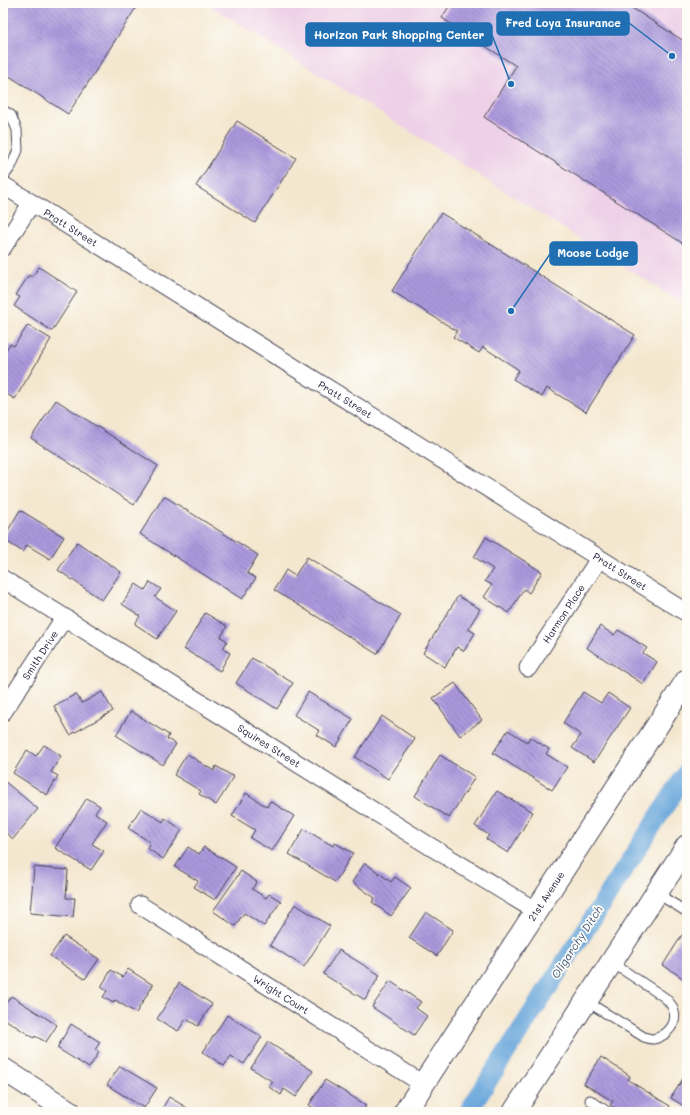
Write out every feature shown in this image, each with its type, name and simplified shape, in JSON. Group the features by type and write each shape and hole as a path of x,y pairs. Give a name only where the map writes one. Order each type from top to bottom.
{"street":[{"name":"Pratt Street","path":"3,185 687,613"},
{"path":"3,247 32,204"},
{"name":"Harmon Place","path":"528,668 599,559"},
{"name":"Squires Street","path":"3,579 428,846 536,911"},
{"name":"Smith Drive","path":"3,712 64,618"},
{"name":"21st Avenue","path":"405,1112 687,680"},
{"path":"514,1112 687,846"},
{"name":"Wright Court","path":"140,905 423,1084"},
{"path":"3,1069 70,1112"}],"lane":[{"path":"3,110 11,115 17,130 18,150 12,165 3,178"},
{"path":"656,893 687,912"},
{"path":"586,1001 644,1037 654,1039 664,1035 671,1029 675,1019 675,1012 671,1003 611,962"},
{"path":"590,1100 608,1112"}],"shaded area":[{"path":"206,3 687,3 687,306 463,165"}],"building":[{"path":"3,3 139,3 68,114 3,72"},
{"path":"451,3 624,3 687,43 687,246 484,117 516,66 442,18"},
{"path":"237,121 296,158 255,223 196,186"},
{"path":"441,213 635,335 586,412 547,388 542,397 513,379 519,370 483,347 479,353 453,337 457,331 392,291"},
{"path":"39,267 77,292 52,331 14,306 20,297 16,295 29,275 32,277"},
{"path":"28,325 51,339 15,399 3,392 3,354 10,344 14,346"},
{"path":"56,400 158,466 134,505 31,438"},
{"path":"164,496 258,555 247,573 256,578 242,599 140,534"},
{"path":"20,510 64,537 50,559 27,545 23,552 3,539"},
{"path":"486,537 542,572 529,593 524,589 509,613 484,597 492,585 485,581 493,569 474,557"},
{"path":"77,542 121,572 102,600 58,570"},
{"path":"307,557 401,615 377,654 274,590 286,570 295,576"},
{"path":"150,582 161,589 155,597 176,611 157,639 135,624 140,616 122,604 136,584 145,590"},
{"path":"458,596 480,609 468,629 475,633 464,651 457,647 445,667 423,653"},
{"path":"205,613 227,626 221,637 227,641 223,649 230,653 220,671 184,649"},
{"path":"600,626 614,635 618,630 647,648 643,653 657,662 643,684 587,648"},
{"path":"252,658 293,683 277,709 236,683"},
{"path":"455,683 482,720 460,736 433,698"},
{"path":"102,692 113,711 70,735 54,706 76,694 82,703"},
{"path":"308,692 353,719 336,747 317,735 320,731 294,715"},
{"path":"583,692 601,703 608,693 630,708 594,762 572,748 581,735 563,723"},
{"path":"131,711 169,735 167,739 176,744 163,765 116,735"},
{"path":"382,716 415,739 388,779 355,757"},
{"path":"508,730 527,742 530,737 549,749 546,754 567,767 552,790 493,753"},
{"path":"44,745 61,756 51,772 58,776 47,795 13,773 27,750 36,756"},
{"path":"187,754 214,771 216,766 234,777 216,805 199,794 201,791 174,775"},
{"path":"440,755 475,777 449,818 415,796"},
{"path":"3,780 38,809 13,839 3,830"},
{"path":"497,791 533,812 508,853 486,839 489,835 475,826"},
{"path":"246,793 267,807 270,801 294,816 272,851 250,838 255,830 232,816"},
{"path":"87,798 100,806 95,813 107,821 92,844 104,851 91,870 55,848"},
{"path":"141,808 163,822 165,818 182,830 163,859 147,848 150,842 128,828"},
{"path":"304,829 333,846 335,843 353,853 335,882 289,854"},
{"path":"188,847 199,854 204,847 236,867 215,900 194,887 198,881 175,867"},
{"path":"365,863 391,882 395,877 411,888 391,916 372,902 375,898 352,882"},
{"path":"34,867 68,870 66,898 75,898 73,917 30,913"},
{"path":"241,871 257,882 252,889 266,898 269,894 281,901 264,926 244,913 235,926 213,911"},
{"path":"295,904 330,926 304,967 270,945"},
{"path":"426,912 453,930 437,956 409,938"},
{"path":"682,935 687,938 687,981 663,965"},
{"path":"64,936 99,959 85,979 50,956"},
{"path":"339,950 380,975 365,1000 323,974"},
{"path":"128,969 153,985 136,1013 115,1000 113,1003 103,997 107,991 101,987 111,970 123,977"},
{"path":"390,981 421,1002 416,1008 427,1016 414,1035 372,1007"},
{"path":"179,983 212,1004 198,1026 186,1019 178,1031 157,1019"},
{"path":"11,996 57,1025 46,1042 35,1036 34,1038 3,1018 3,1008"},
{"path":"227,1015 262,1037 244,1064 231,1056 224,1066 203,1052"},
{"path":"71,1024 100,1042 95,1050 99,1052 89,1068 57,1048"},
{"path":"268,1042 313,1071 296,1097 284,1089 281,1095 269,1087 273,1082 251,1068"},
{"path":"601,1057 630,1076 628,1080 670,1106 667,1112 621,1112 610,1105 613,1101 584,1084"},
{"path":"120,1066 157,1088 144,1108 107,1085"},
{"path":"687,1072 687,1108 671,1098"},
{"path":"325,1080 366,1105 362,1112 320,1112 309,1105"},
{"path":"169,1097 194,1112 160,1112"}],"waterway":[{"name":"Oligarchy Ditch","path":"468,1112 687,772"}],"place":[{"name":"Fred Loya Insurance","path":"672,56"},
{"name":"Horizon Park Shopping Center","path":"511,84"},
{"name":"Moose Lodge","path":"511,311"}]}
